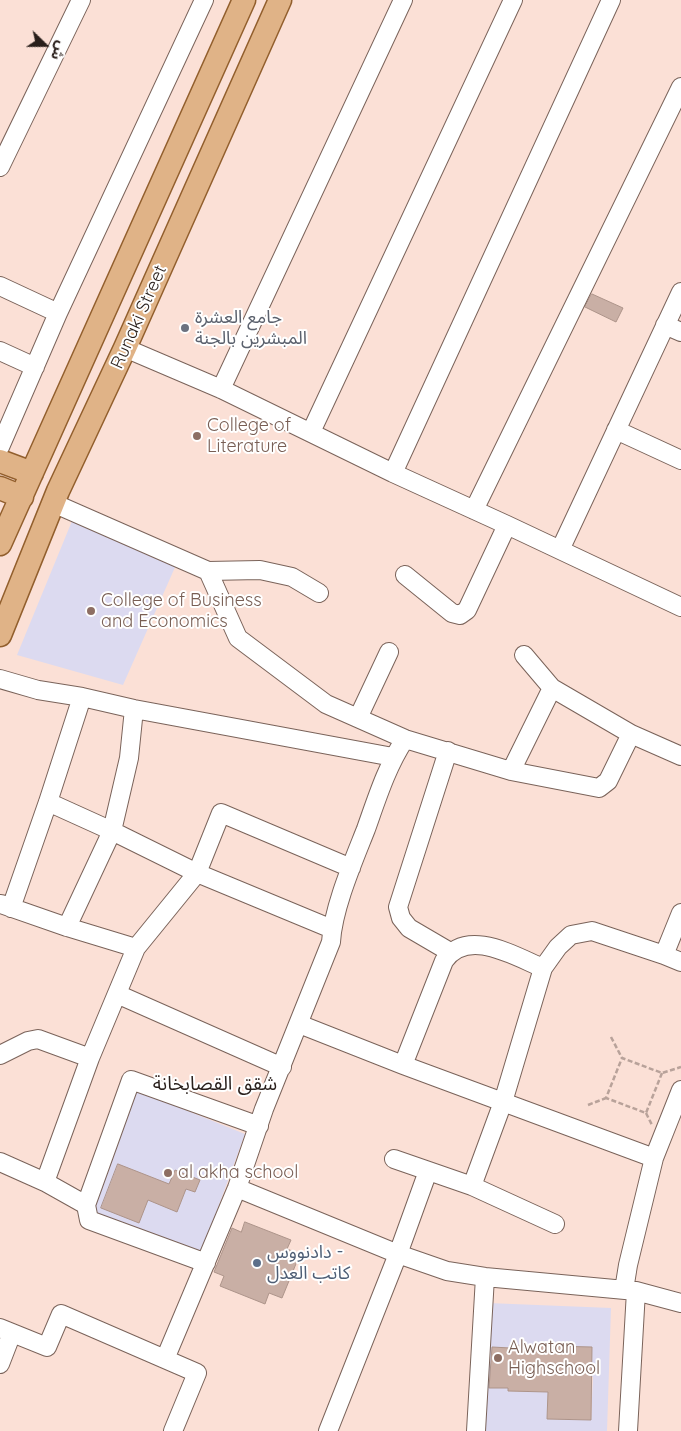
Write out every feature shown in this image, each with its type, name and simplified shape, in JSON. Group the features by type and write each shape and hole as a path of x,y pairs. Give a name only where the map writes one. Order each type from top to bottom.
{"main road":[{"name":"Runaki Street","path":"0,544 244,0"},
{"name":"Runaki Street","path":"0,635 53,503 125,348 280,0"},
{"path":"145,220 176,233"},
{"path":"0,461 32,474"},
{"path":"0,488 22,497"}],"street":[{"path":"0,168 81,0"},
{"path":"0,447 58,313 204,0"},
{"path":"221,389 403,0"},
{"path":"311,432 513,0"},
{"path":"392,473 611,0"},
{"path":"474,510 681,87"},
{"path":"0,286 58,313"},
{"path":"560,550 616,430 673,329 681,292"},
{"path":"125,348 221,389 392,473 681,607"},
{"path":"0,351 35,367"},
{"path":"616,430 681,460"},
{"path":"53,503 208,571 260,570 292,577 319,593"},
{"path":"405,575 452,613 460,615 466,610 507,525"},
{"path":"208,571 238,638 326,704 405,738 511,771 599,788 608,781 631,734"},
{"path":"358,718 389,652"},
{"path":"524,655 552,688 631,734 681,756"},
{"path":"0,679 38,690 393,757"},
{"path":"511,771 552,688"},
{"path":"82,697 48,802 6,906 136,948"},
{"path":"67,927 112,831 129,758 134,709"},
{"path":"165,1359 237,1188 264,1109 331,942 332,928 351,868 393,757 405,738"},
{"path":"448,751 398,907 401,918 409,928 450,952"},
{"path":"48,802 197,873 332,928"},
{"path":"45,1182 90,1058 136,948 197,873 222,813 351,868"},
{"path":"664,955 681,913"},
{"path":"472,1186 503,1102 543,968 558,947 571,935 592,931 681,962"},
{"path":"403,1065 444,961 450,952 463,945 491,947 543,968"},
{"path":"117,994 282,1067"},
{"path":"299,1024 403,1065 654,1158"},
{"path":"0,1055 28,1040 38,1039 90,1058"},
{"path":"206,1263 89,1220 86,1205 131,1080 259,1126"},
{"path":"628,1431 630,1290 628,1265 654,1158 681,1090"},
{"path":"394,1159 472,1186 556,1224"},
{"path":"0,1162 45,1182 86,1205"},
{"path":"328,1431 398,1254 428,1170"},
{"path":"237,1188 398,1254 447,1271 485,1277 630,1290 681,1302"},
{"path":"476,1431 485,1277"},
{"path":"0,1364 6,1331 46,1347 61,1314 197,1373 178,1430"}],"path":[{"path":"611,1037 622,1058 662,1073 681,1067"},
{"path":"606,1098 622,1058"},
{"path":"588,1105 606,1098 646,1113 662,1073"}],"shaded area":[{"path":"72,521 176,565 123,685 17,655"},
{"name":"al akha school","path":"136,1090 245,1134 201,1254 92,1212"},
{"name":"Alwatan Highschool","path":"488,1303 611,1308 607,1431 483,1431","holes":["510,1345 592,1348 555,1376 593,1377 591,1420 547,1419 548,1392 508,1391"]}],"building":[{"path":"592,294 623,308 616,322 585,307"},
{"path":"118,1164 169,1184 175,1170 200,1180 195,1192 186,1189 177,1212 148,1200 139,1223 101,1208"},
{"name":"دادنووس - کاتب العدل","path":"245,1222 291,1240 287,1249 300,1254 282,1298 269,1293 265,1304 220,1286 224,1276 214,1272 232,1228 241,1232"},
{"path":"510,1345 592,1347 591,1420 547,1419 548,1392 508,1391 508,1388 489,1388 492,1347 510,1348"}],"place":[{"name":"جامع العشرة المبشرين بالجنة","path":"185,328"},
{"name":"College of Literature","path":"197,436"},
{"name":"College of Business and Economics","path":"91,611"},
{"name":"al akha school","path":"168,1173"},
{"name":"دادنووس - کاتب العدل","path":"257,1263"},
{"name":"Alwatan Highschool","path":"498,1358"}],"district":[{"name":"شقق القصابخانة","path":"215,1084"}]}
